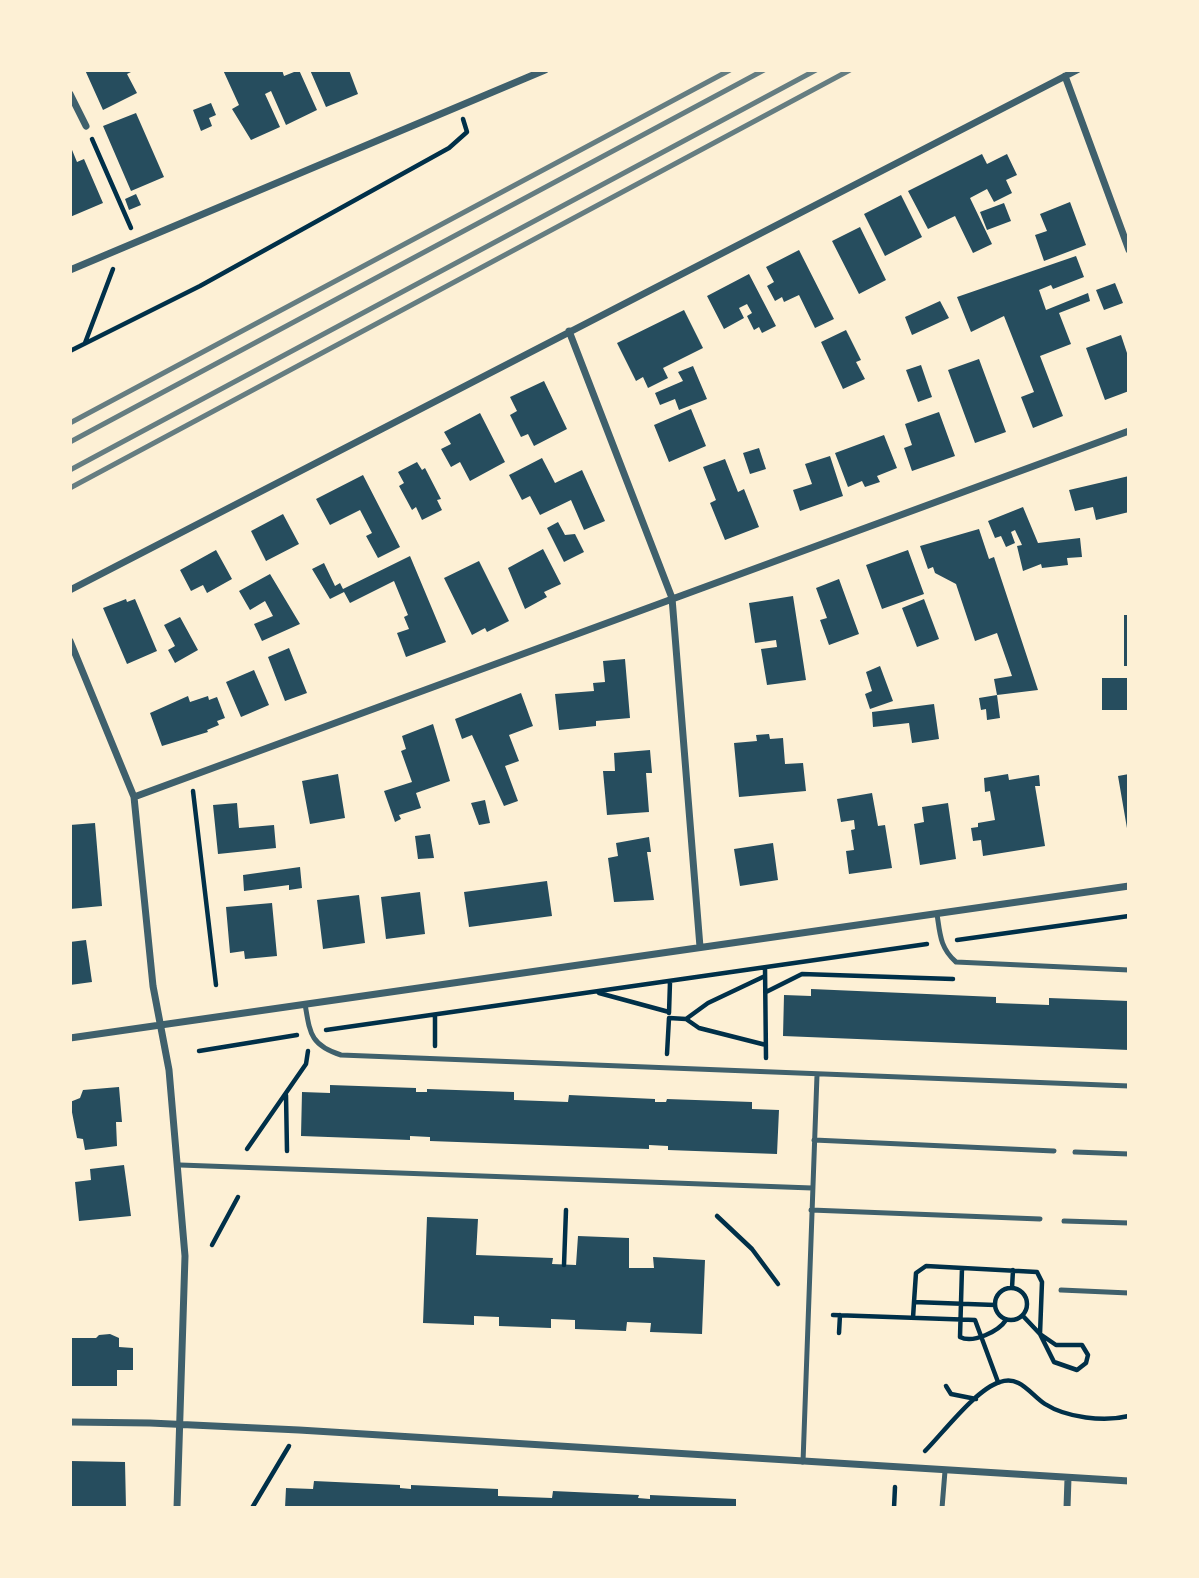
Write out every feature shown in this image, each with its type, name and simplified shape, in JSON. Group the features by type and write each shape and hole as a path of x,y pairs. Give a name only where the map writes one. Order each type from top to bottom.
{"street":[{"path":"70,270 545,70"},
{"path":"70,590 1077,70"},
{"path":"1065,76 1129,250"},
{"path":"70,94 86,126"},
{"path":"569,331 672,598 700,947"},
{"path":"134,797 1129,431"},
{"path":"70,641 134,797 153,986 180,1165 185,1255 177,1508"},
{"path":"70,1038 1129,886"},
{"path":"70,1422 299,1430 1129,1481"},
{"path":"1067,1508 1068,1478"}],"lane":[{"path":"937,914 941,943 945,952 956,962 973,965 1129,970"},
{"path":"305,1004 310,1033 325,1050 341,1055 1129,1086"},
{"path":"803,1462 817,1075"},
{"path":"814,1140 1054,1151"},
{"path":"1075,1152 1129,1153"},
{"path":"180,1165 812,1188"},
{"path":"811,1210 1040,1219"},
{"path":"1064,1221 1129,1223"},
{"path":"1061,1290 1129,1293"},
{"path":"942,1508 944,1471"}],"path":[{"path":"70,351 200,286 449,148 467,132 459,106"},
{"path":"86,126 137,242"},
{"path":"85,343 121,249"},
{"path":"190,775 216,985"},
{"path":"199,1051 1129,916"},
{"path":"766,992 802,974 966,979 985,936"},
{"path":"800,963 802,974"},
{"path":"765,968 765,1073"},
{"path":"686,1019 708,1003 765,976"},
{"path":"666,1069 670,982"},
{"path":"596,992 686,1019 699,1028 766,1045"},
{"path":"247,1149 306,1065 310,1033"},
{"path":"286,1094 288,1151"},
{"path":"212,1245 238,1197"},
{"path":"564,1265 566,1210"},
{"path":"718,1216 752,1249 778,1284"},
{"path":"913,1318 916,1273 920,1268 1034,1271 1042,1278 1040,1334 1054,1362 1077,1370 1086,1363 1088,1355 1082,1345 1056,1345 1040,1334 1023,1316"},
{"path":"962,1268 959,1334 963,1339 980,1336 997,1329 1006,1320 1023,1316"},
{"path":"1012,1288 1013,1270"},
{"path":"1006,1320 998,1314 995,1306 1000,1293 1012,1288"},
{"path":"1012,1288 1026,1298 1027,1306 1023,1316"},
{"path":"914,1303 995,1306"},
{"path":"833,1315 975,1320 998,1382"},
{"path":"839,1333 840,1315"},
{"path":"925,1451 976,1399 998,1382 1009,1380 1023,1384 1046,1404 1070,1415 1098,1418 1129,1416"},
{"path":"946,1386 951,1394 976,1399"},
{"path":"252,1508 299,1430"},
{"path":"894,1508 895,1487"}],"building":[{"path":"85,70 135,70 127,74 137,93 103,110"},
{"path":"223,70 282,70 284,76 299,70 317,110 286,125 271,91 265,94 280,127 251,140 232,109 239,105"},
{"path":"310,70 349,70 358,94 326,107"},
{"path":"211,103 216,115 209,118 212,126 201,131 193,110"},
{"path":"136,113 164,177 131,191 103,126"},
{"path":"70,145 77,162 84,159 103,203 70,217"},
{"path":"982,154 987,164 1007,154 1017,175 1006,180 1012,193 994,202 987,189 970,198 992,244 973,253 955,216 928,229 908,191"},
{"path":"136,194 141,205 129,210 125,199"},
{"path":"901,195 922,237 885,256 864,214"},
{"path":"1070,202 1086,245 1044,261 1035,235 1047,231 1040,214"},
{"path":"1004,203 1011,221 987,230 980,212"},
{"path":"860,227 886,280 859,294 832,241"},
{"path":"799,250 834,319 815,328 799,295 784,302 782,297 775,301 767,286 774,282 766,267"},
{"path":"1076,256 1084,277 1053,289 1051,285 1039,290 1046,310 1088,293 1090,301 1059,313 1071,344 1040,356 1063,416 1033,428 1021,397 1034,392 1004,316 971,332 957,297"},
{"path":"749,274 776,326 762,333 759,327 754,330 747,316 752,313 747,304 739,308 744,318 724,329 707,296"},
{"path":"1115,283 1123,303 1104,310 1096,290"},
{"path":"940,301 949,318 912,335 905,317"},
{"path":"684,310 703,348 663,368 668,378 648,388 643,377 636,381 617,343"},
{"path":"846,330 861,360 856,362 865,379 843,389 821,342"},
{"path":"1121,335 1129,359 1129,391 1105,400 1086,348"},
{"path":"979,359 1006,432 975,443 948,370"},
{"path":"921,365 932,397 918,402 906,370"},
{"path":"693,366 707,399 679,410 675,399 660,405 655,393 683,381 678,372"},
{"path":"544,381 567,429 534,446 528,434 521,437 510,415 517,411 510,397"},
{"path":"691,409 706,446 669,462 654,425"},
{"path":"939,412 955,456 912,471 904,448 912,445 905,424"},
{"path":"480,413 505,462 470,481 460,462 451,467 441,449 451,444 444,432"},
{"path":"884,435 897,468 877,476 880,482 865,487 862,481 848,487 835,453"},
{"path":"759,448 766,469 750,474 743,453"},
{"path":"830,456 843,496 800,511 793,490 812,484 805,464"},
{"path":"542,458 555,483 582,470 605,521 584,530 571,500 540,515 530,496 522,500 509,475"},
{"path":"725,459 738,492 744,489 759,527 725,540 710,503 716,500 703,467"},
{"path":"417,462 422,470 425,468 441,499 437,500 442,510 422,520 416,507 412,510 399,486 404,483 398,472"},
{"path":"363,475 400,547 378,558 366,536 372,533 360,510 330,525 316,499"},
{"path":"1129,476 1129,512 1096,520 1093,507 1075,511 1069,490"},
{"path":"1023,507 1038,543 1080,538 1082,557 1067,558 1068,565 1042,568 1041,564 1023,571 1017,546 1022,545 1015,530 1011,532 1015,543 1006,547 1001,536 995,538 988,521"},
{"path":"283,514 299,544 266,561 251,531"},
{"path":"558,522 565,535 575,534 584,552 564,562 547,528"},
{"path":"979,529 989,559 994,557 1038,690 997,695 994,679 1012,676 997,633 975,641 956,584 935,573 933,567 928,569 920,546"},
{"path":"543,549 561,584 544,592 547,597 525,609 508,568"},
{"path":"216,550 232,579 207,593 203,585 191,591 180,570"},
{"path":"908,550 924,594 882,609 866,565"},
{"path":"410,556 446,642 406,657 397,633 409,629 404,617 408,615 394,581 350,603 344,592 330,599 312,569 324,563 335,586 340,583 343,589"},
{"path":"479,561 509,621 487,632 485,628 472,635 444,578"},
{"path":"270,574 300,624 262,641 254,624 273,616 265,601 250,610 239,591"},
{"path":"839,579 859,634 829,645 820,620 827,618 816,588"},
{"path":"793,596 806,680 767,685 761,649 777,647 776,640 755,643 749,603"},
{"path":"126,599 127,602 135,599 157,651 127,664 103,608"},
{"path":"924,599 939,639 917,647 902,608"},
{"path":"1124,615 1129,615 1129,666 1124,666"},
{"path":"180,617 198,650 175,663 168,650 175,646 164,625"},
{"path":"289,648 307,693 285,701 268,657"},
{"path":"625,659 630,718 596,721 596,726 559,730 555,694 594,691 593,683 605,682 603,661"},
{"path":"880,666 893,701 870,709 865,694 872,691 866,672"},
{"path":"254,670 269,705 241,717 226,682"},
{"path":"1102,678 1129,678 1129,710 1102,710"},
{"path":"521,693 533,726 509,735 519,761 505,766 518,801 504,806 472,735 462,739 455,719"},
{"path":"997,695 1000,718 987,720 986,709 981,710 979,698"},
{"path":"188,696 190,702 208,696 209,700 217,697 225,718 217,721 219,725 207,730 208,732 162,746 150,713"},
{"path":"934,704 939,739 912,743 909,723 873,727 872,712"},
{"path":"433,724 450,781 416,793 421,808 399,815 401,819 395,822 384,791 412,782 401,751 406,749 402,736"},
{"path":"769,734 770,739 783,738 785,764 803,763 806,791 739,797 734,743 757,741 756,735"},
{"path":"650,750 652,773 646,773 649,812 607,815 603,771 615,771 614,753"},
{"path":"338,774 345,818 310,824 302,781"},
{"path":"1008,774 1009,780 1039,775 1040,786 1035,786 1045,846 983,856 981,840 973,841 971,828 978,827 978,823 995,820 990,791 985,792 984,778"},
{"path":"1129,774 1129,834 1128,834 1118,776"},
{"path":"872,793 878,826 885,825 892,868 849,874 846,851 854,850 851,830 855,829 854,820 841,822 837,799"},
{"path":"485,800 490,823 479,825 471,803"},
{"path":"237,803 239,828 274,825 276,848 218,854 213,805"},
{"path":"948,803 956,859 920,865 914,824 924,822 922,807"},
{"path":"95,823 102,906 70,909 70,825"},
{"path":"430,834 434,858 418,859 415,836"},
{"path":"649,837 651,852 647,852 654,900 614,902 608,858 618,856 616,843"},
{"path":"773,843 778,880 740,886 734,849"},
{"path":"300,867 302,888 289,890 289,885 244,891 243,875"},
{"path":"547,881 552,916 469,927 464,892"},
{"path":"420,892 425,934 386,939 381,897"},
{"path":"359,895 365,943 323,949 317,900"},
{"path":"272,903 277,956 245,959 244,951 230,953 226,907"},
{"path":"86,940 92,982 70,985 70,942"},
{"path":"811,989 996,997 996,1003 1049,1005 1049,998 1129,1001 1129,1050 783,1036 784,995 811,996"},
{"path":"330,1085 416,1088 416,1092 427,1092 427,1089 514,1092 514,1100 568,1102 569,1095 655,1099 655,1102 666,1102 667,1099 752,1102 752,1109 779,1110 777,1154 668,1150 668,1146 649,1145 649,1149 430,1141 430,1137 410,1136 410,1140 301,1136 302,1092 330,1093"},
{"path":"119,1087 122,1122 116,1122 117,1146 85,1150 83,1139 77,1138 70,1102 80,1098 83,1090"},
{"path":"124,1165 131,1216 79,1221 75,1182 91,1180 90,1169"},
{"path":"427,1217 478,1219 476,1255 553,1258 552,1264 576,1265 578,1236 629,1238 629,1268 654,1268 653,1257 705,1260 702,1334 650,1332 651,1323 627,1322 626,1331 575,1329 575,1320 551,1319 551,1328 499,1326 499,1317 474,1316 474,1325 423,1323"},
{"path":"110,1334 119,1338 119,1347 133,1348 133,1370 117,1370 117,1386 70,1386 70,1338 96,1338"},
{"path":"70,1461 125,1462 126,1508 70,1508"},
{"path":"314,1481 400,1485 400,1488 411,1489 411,1485 498,1489 498,1496 552,1498 553,1491 639,1495 638,1498 650,1499 650,1495 736,1499 736,1506 742,1508 285,1508 286,1488 313,1489"}],"railway":[{"path":"70,423 730,70"},
{"path":"70,442 764,70"},
{"path":"70,470 816,70"},
{"path":"70,488 850,70"}]}
